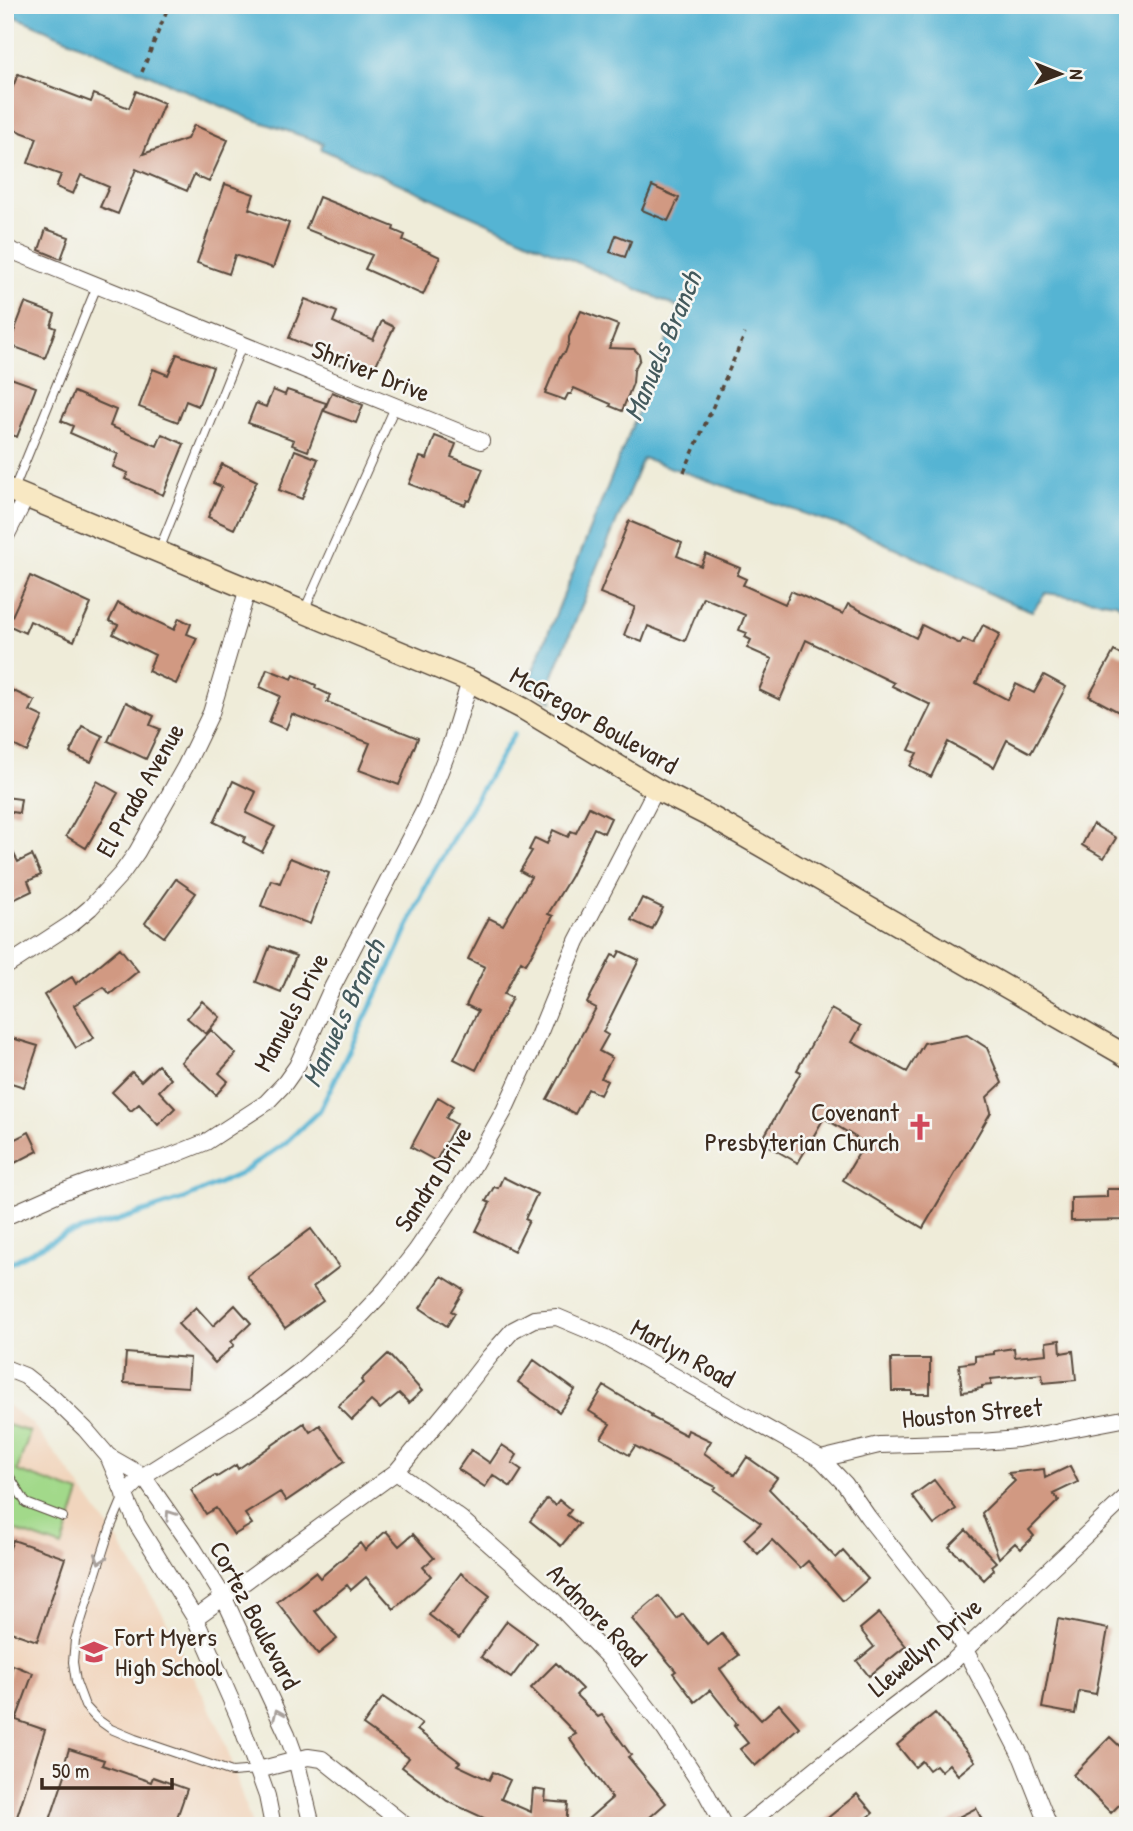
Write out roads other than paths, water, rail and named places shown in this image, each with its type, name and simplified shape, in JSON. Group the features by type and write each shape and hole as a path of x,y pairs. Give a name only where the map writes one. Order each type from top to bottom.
{"main road":[{"name":"McGregor Boulevard","path":"15,492 470,681 524,709 656,789 723,824 1128,1056"}],"street":[{"name":"Shriver Drive","path":"5,248 481,442"},
{"path":"5,538 15,492"},
{"name":"El Prado Avenue","path":"5,967 40,946 80,916 108,890 137,852 185,767 211,713 248,588"},
{"name":"Manuels Drive","path":"5,1217 58,1193 206,1142 266,1103 285,1083 297,1066 332,988 426,807 451,743 470,681"},
{"name":"Sandra Drive","path":"124,1495 143,1476 257,1404 300,1371 353,1324 386,1289 416,1251 469,1173 504,1111 577,941 656,789"},
{"name":"Marlyn Road","path":"195,1618 396,1472 513,1330 534,1319 557,1317 607,1338 821,1459 845,1484 948,1618 1021,1758 1049,1826"},
{"name":"Cortez Boulevard","path":"5,1368 25,1376 54,1398 108,1456 143,1476 193,1548 224,1598 282,1723 296,1759 312,1826"},
{"name":"Houston Street","path":"821,1459 879,1445 981,1442 1018,1438 1128,1418"},
{"name":"Cortez Boulevard","path":"108,1456 137,1524 195,1618 238,1716 267,1796 273,1826"},
{"name":"Ardmore Road","path":"396,1472 461,1519 551,1599 610,1659 665,1730 705,1791 724,1826"},
{"name":"Llewellyn Drive","path":"745,1826 966,1649 1128,1495"},
{"path":"258,1770 296,1759 322,1759 406,1826"}],"lane":[{"path":"15,492 97,286"},
{"path":"158,553 242,345"},
{"path":"304,611 395,407"},
{"path":"5,1468 26,1503 63,1517"},
{"path":"124,1495 106,1541 75,1640 73,1662 76,1682 85,1706 111,1729 135,1739 232,1772 258,1770"}],"water":[{"path":"5,5 1128,5 1128,612 1116,603 1046,593 1032,611 998,598 867,535 643,458 551,680 555,687 552,701 528,687 530,678 680,308 321,149 323,143 249,118 5,12"}],"waterway":[{"name":"Manuels Branch","path":"5,1266 65,1234 181,1200 240,1174 285,1143 320,1110 394,959 429,879 514,734"}],"place":[{"name":"Covenant Presbyterian Church","path":"920,1127"},
{"name":"Fort Myers High School","path":"94,1652"}]}
